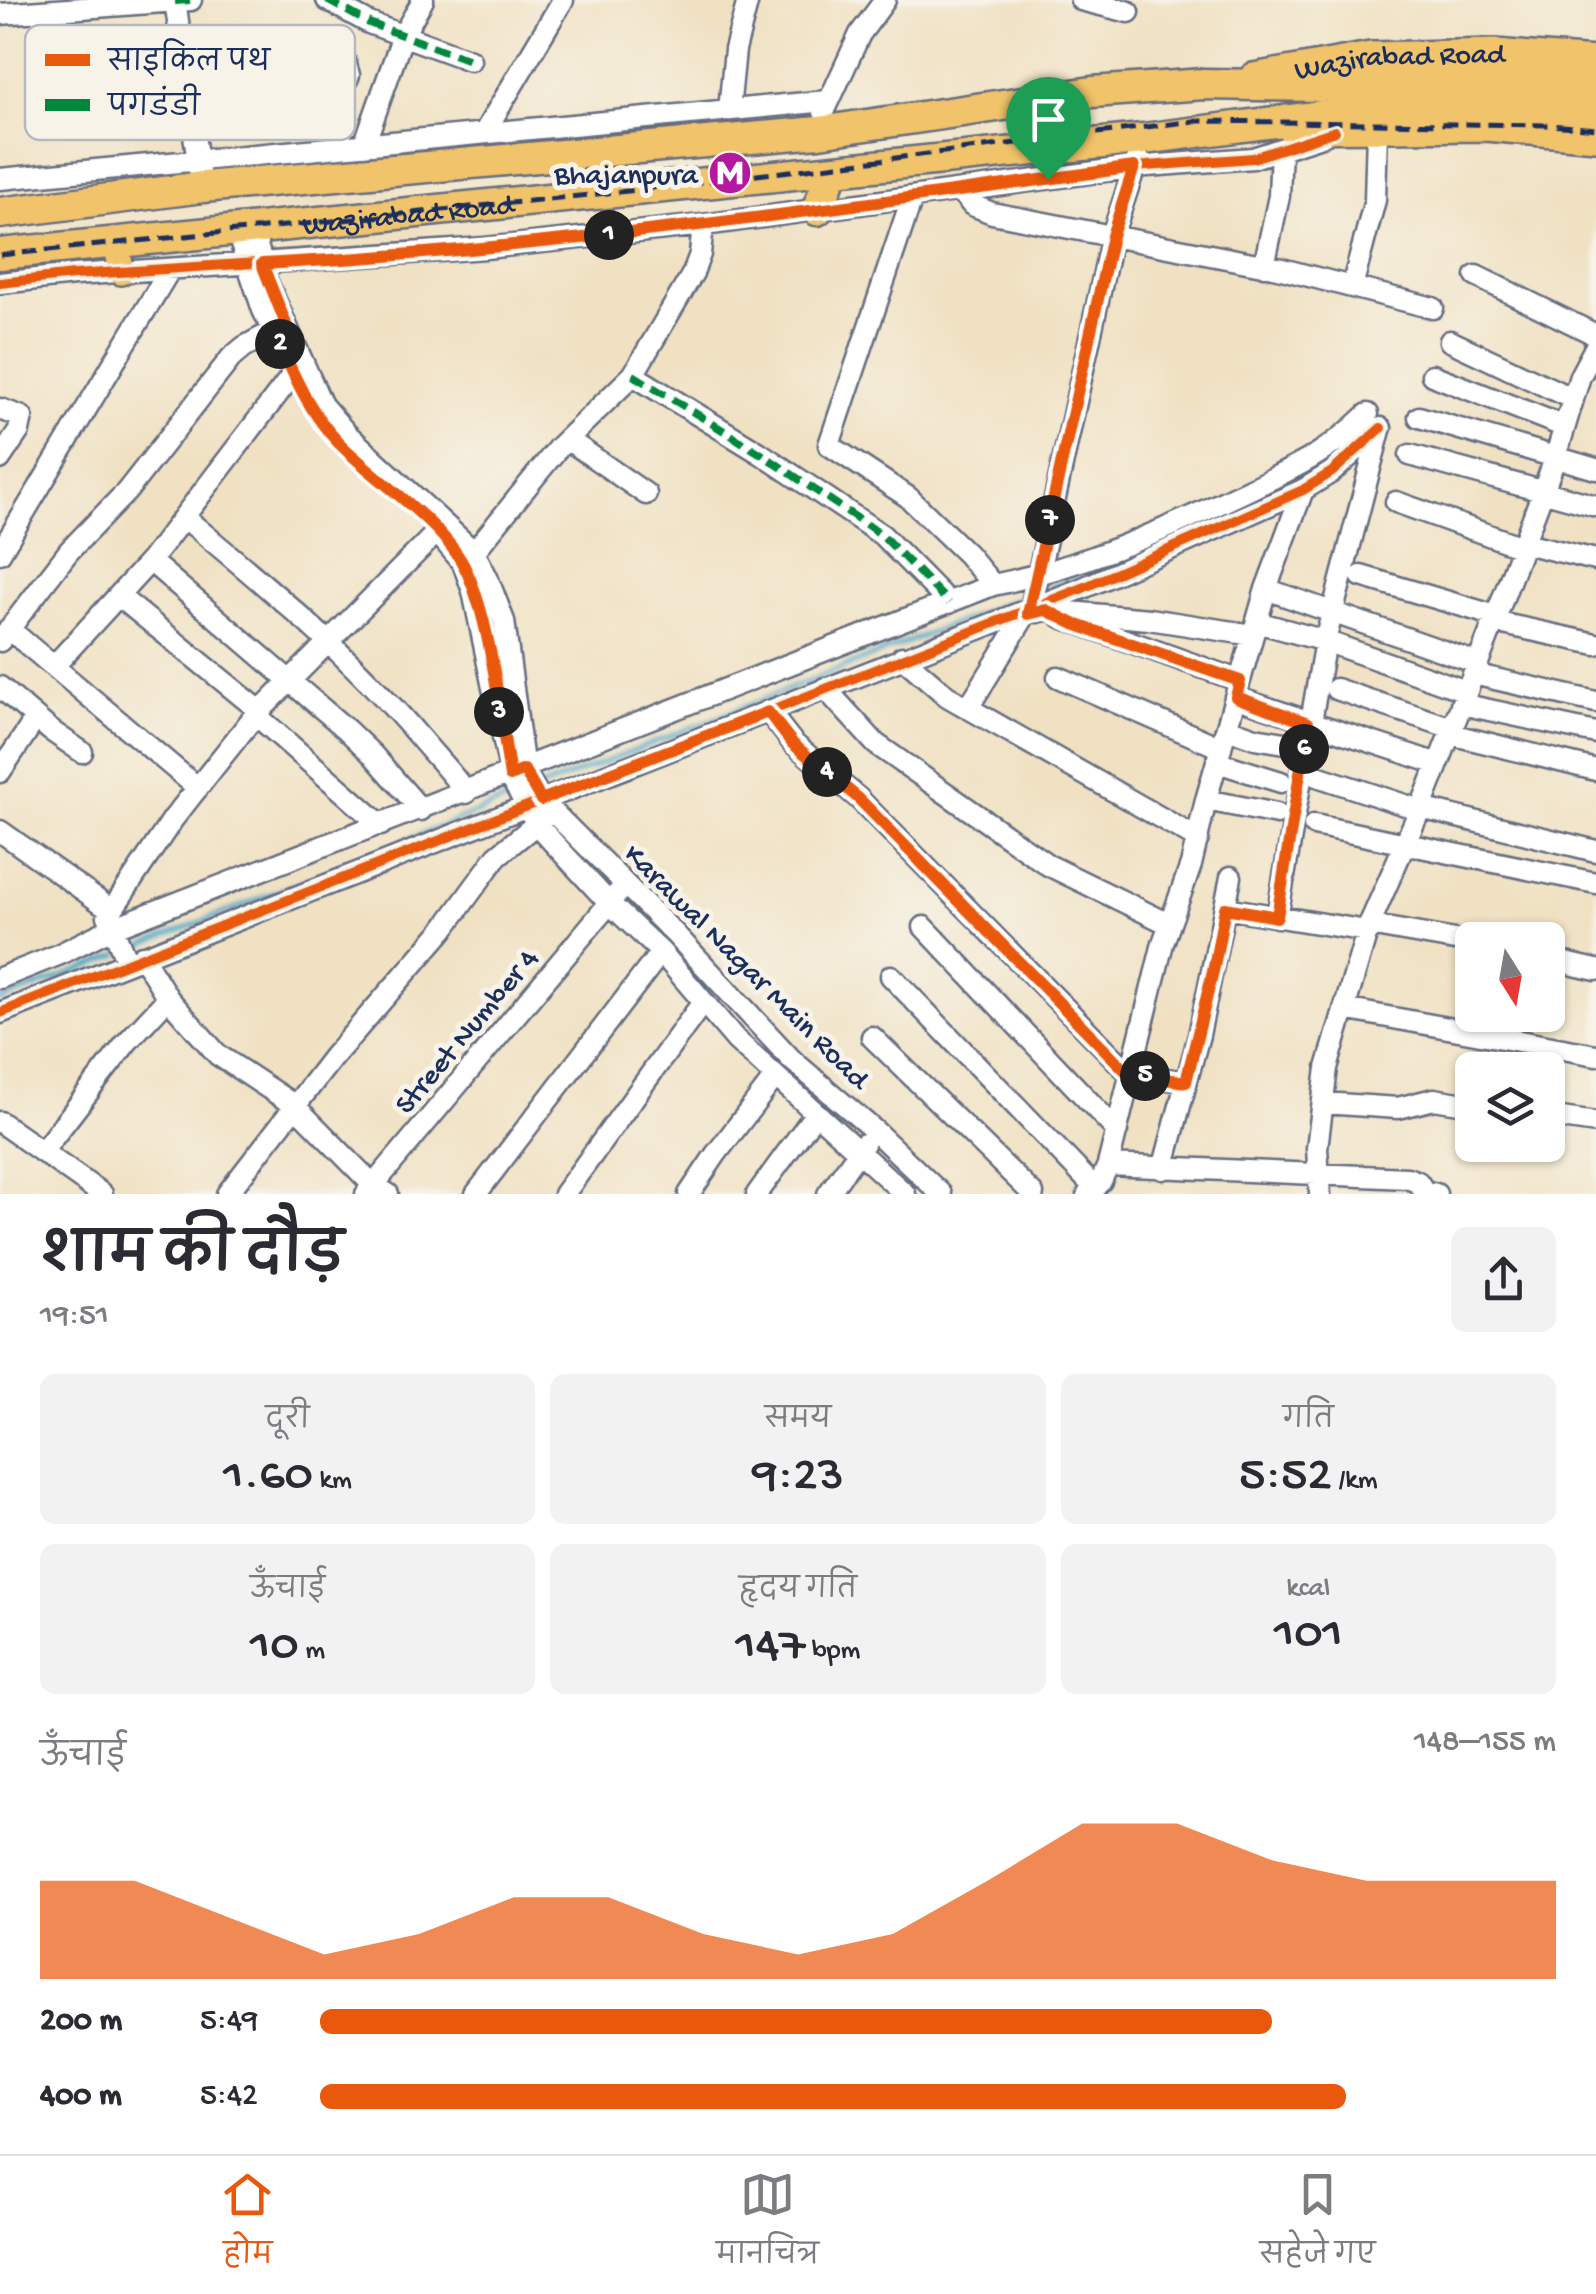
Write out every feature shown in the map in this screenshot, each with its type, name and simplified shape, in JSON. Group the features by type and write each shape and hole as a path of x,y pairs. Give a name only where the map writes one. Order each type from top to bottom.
{"highway":[{"name":"Wazirabad Road","path":"0,214 200,174 819,132 1092,92 1204,84 1318,86 1385,106 1511,76 1596,86"},
{"name":"Wazirabad Road","path":"0,254 119,258 245,231 833,171 1139,153 1233,128 1385,106 1450,102 1596,112"},
{"path":"817,210 833,171"}],"main road":[{"name":"Wazirabad Road","path":"1204,84 1370,55 1495,52 1596,60"},
{"name":"Wazirabad Road","path":"1233,128 1335,131 1385,106 1486,128 1596,138"}],"street":[{"path":"0,14 192,0"},
{"path":"327,0 369,23 470,60"},
{"path":"364,145 403,36 422,0"},
{"path":"484,133 563,0"},
{"path":"729,110 735,50 748,0"},
{"path":"819,132 827,101 860,34 885,0"},
{"path":"1081,0 1129,12"},
{"path":"0,179 200,174 364,145 827,101"},
{"path":"1352,287 1375,200 1385,106"},
{"path":"0,283 119,258 170,270 485,248 703,226 961,191 1139,153 1253,158 1335,131"},
{"path":"195,140 200,174"},
{"path":"1264,266 1279,196 1280,149"},
{"path":"968,708 1035,600 1112,236 1139,153"},
{"path":"961,191 972,205 992,213 1264,266 1433,308"},
{"path":"912,198 829,446 908,497 967,554 992,585 1035,600 1149,619 1255,628 1325,641 1470,683 1596,702"},
{"path":"474,552 567,439 633,375 698,264 703,226"},
{"path":"245,231 280,327 322,405 442,528 463,563 480,612 528,793"},
{"path":"0,554 170,270"},
{"path":"1476,276 1596,335"},
{"path":"227,1194 294,1105 443,930 498,856 528,793 504,622 488,577 474,552 338,442 312,412 293,374 280,327"},
{"path":"198,788 54,666 4,635 69,552 127,492 232,358 280,327"},
{"path":"1450,341 1572,399"},
{"path":"1320,1194 1317,1148 1327,1068 1368,928 1470,683 1555,459 1580,376 1596,346"},
{"path":"54,666 150,561 293,374"},
{"path":"633,375 760,453 882,535 948,603"},
{"path":"1432,375 1563,426"},
{"path":"0,409 22,418 0,459"},
{"path":"4,973 122,942 528,793 768,712 902,658 1035,600 1165,530 1319,456 1368,414"},
{"path":"1419,418 1596,469"},
{"path":"1035,600 1083,588 1303,490 1332,472 1381,428 1325,641 1277,917"},
{"path":"567,439 646,494"},
{"path":"1410,455 1596,506"},
{"path":"891,976 1092,1191 1108,1164 1169,924 1198,838 1266,589 1303,490"},
{"path":"1396,502 1523,545 1596,560"},
{"path":"185,518 330,640 398,709 466,793"},
{"path":"122,942 198,788 258,713 442,528"},
{"path":"150,561 292,680 374,755 421,810"},
{"path":"1361,576 1495,619 1596,644"},
{"path":"0,1012 122,942 382,825 466,793 528,793 992,585"},
{"path":"1266,589 1332,612 1470,683 1596,734"},
{"path":"120,597 258,713 382,825"},
{"path":"1035,600 1074,624 1238,689 1308,723 1438,764"},
{"path":"902,658 947,696 1198,838"},
{"path":"1058,677 1221,746 1281,782"},
{"path":"0,687 82,752"},
{"path":"825,688 876,744 1048,865 1169,924"},
{"path":"1336,690 1450,731 1596,770"},
{"path":"768,712 793,744 858,798 1129,1074 1186,1082"},
{"path":"0,772 36,718"},
{"path":"1221,746 1255,738 1297,746"},
{"path":"1317,776 1420,809 1596,852"},
{"name":"Karawal Nagar Main Road","path":"528,793 675,934 792,1060 941,1194"},
{"name":"Karawal Nagar Main Road","path":"528,793 610,903 661,952 736,1040 905,1194"},
{"path":"1206,800 1278,814"},
{"path":"1314,825 1596,883"},
{"path":"0,832 122,942 229,1064 294,1105 376,1191"},
{"path":"1163,1168 1214,967 1232,876"},
{"name":"Street Number 4","path":"376,1191 624,885"},
{"path":"1225,908 1455,941"},
{"path":"924,927 1117,1131"},
{"path":"476,1194 661,952"},
{"path":"1565,963 1596,970"},
{"path":"42,1152 127,1042 168,998"},
{"path":"564,1194 703,1002"},
{"path":"1344,1010 1596,1055"},
{"path":"872,1037 1032,1194"},
{"path":"689,1194 775,1077"},
{"path":"1322,1103 1398,1108 1434,1099 1455,1103"},
{"path":"757,1194 815,1114"},
{"path":"1565,1118 1596,1123"},
{"path":"0,1122 102,1194"},
{"path":"828,1194 875,1131"},
{"path":"1108,1164 1413,1179 1424,1191 1436,1194"}],"waterway":[{"path":"1039,590 1182,532"},
{"path":"542,787 1029,594"},
{"path":"128,951 513,798"},
{"path":"0,1001 118,955"}],"railway":[{"path":"0,255 628,191 1195,121 1551,125 1596,129"}],"marked path":[{"path":"175,1 191,0"},
{"path":"327,0 369,23 470,60"},
{"path":"633,375 760,453 882,535 949,603"}],"cycle path":[{"path":"0,283 485,248 703,225 1134,167 1253,158 1335,131"},
{"path":"0,1013 1083,588 1303,490 1332,472 1381,428"}],"place":[{"name":"Bhajanpura","path":"730,173"}],"route":[{"path":"1134,167 1112,236 1028,614 1046,610 1074,624 1240,681 1236,697 1308,723 1277,917 1225,908 1186,1082 1129,1074 858,798 793,744 768,712 541,800 524,770 510,776 480,612 463,563 438,532 338,442 312,412 273,330 286,324 262,264 485,248 703,226 1048,179 1134,167"}]}
